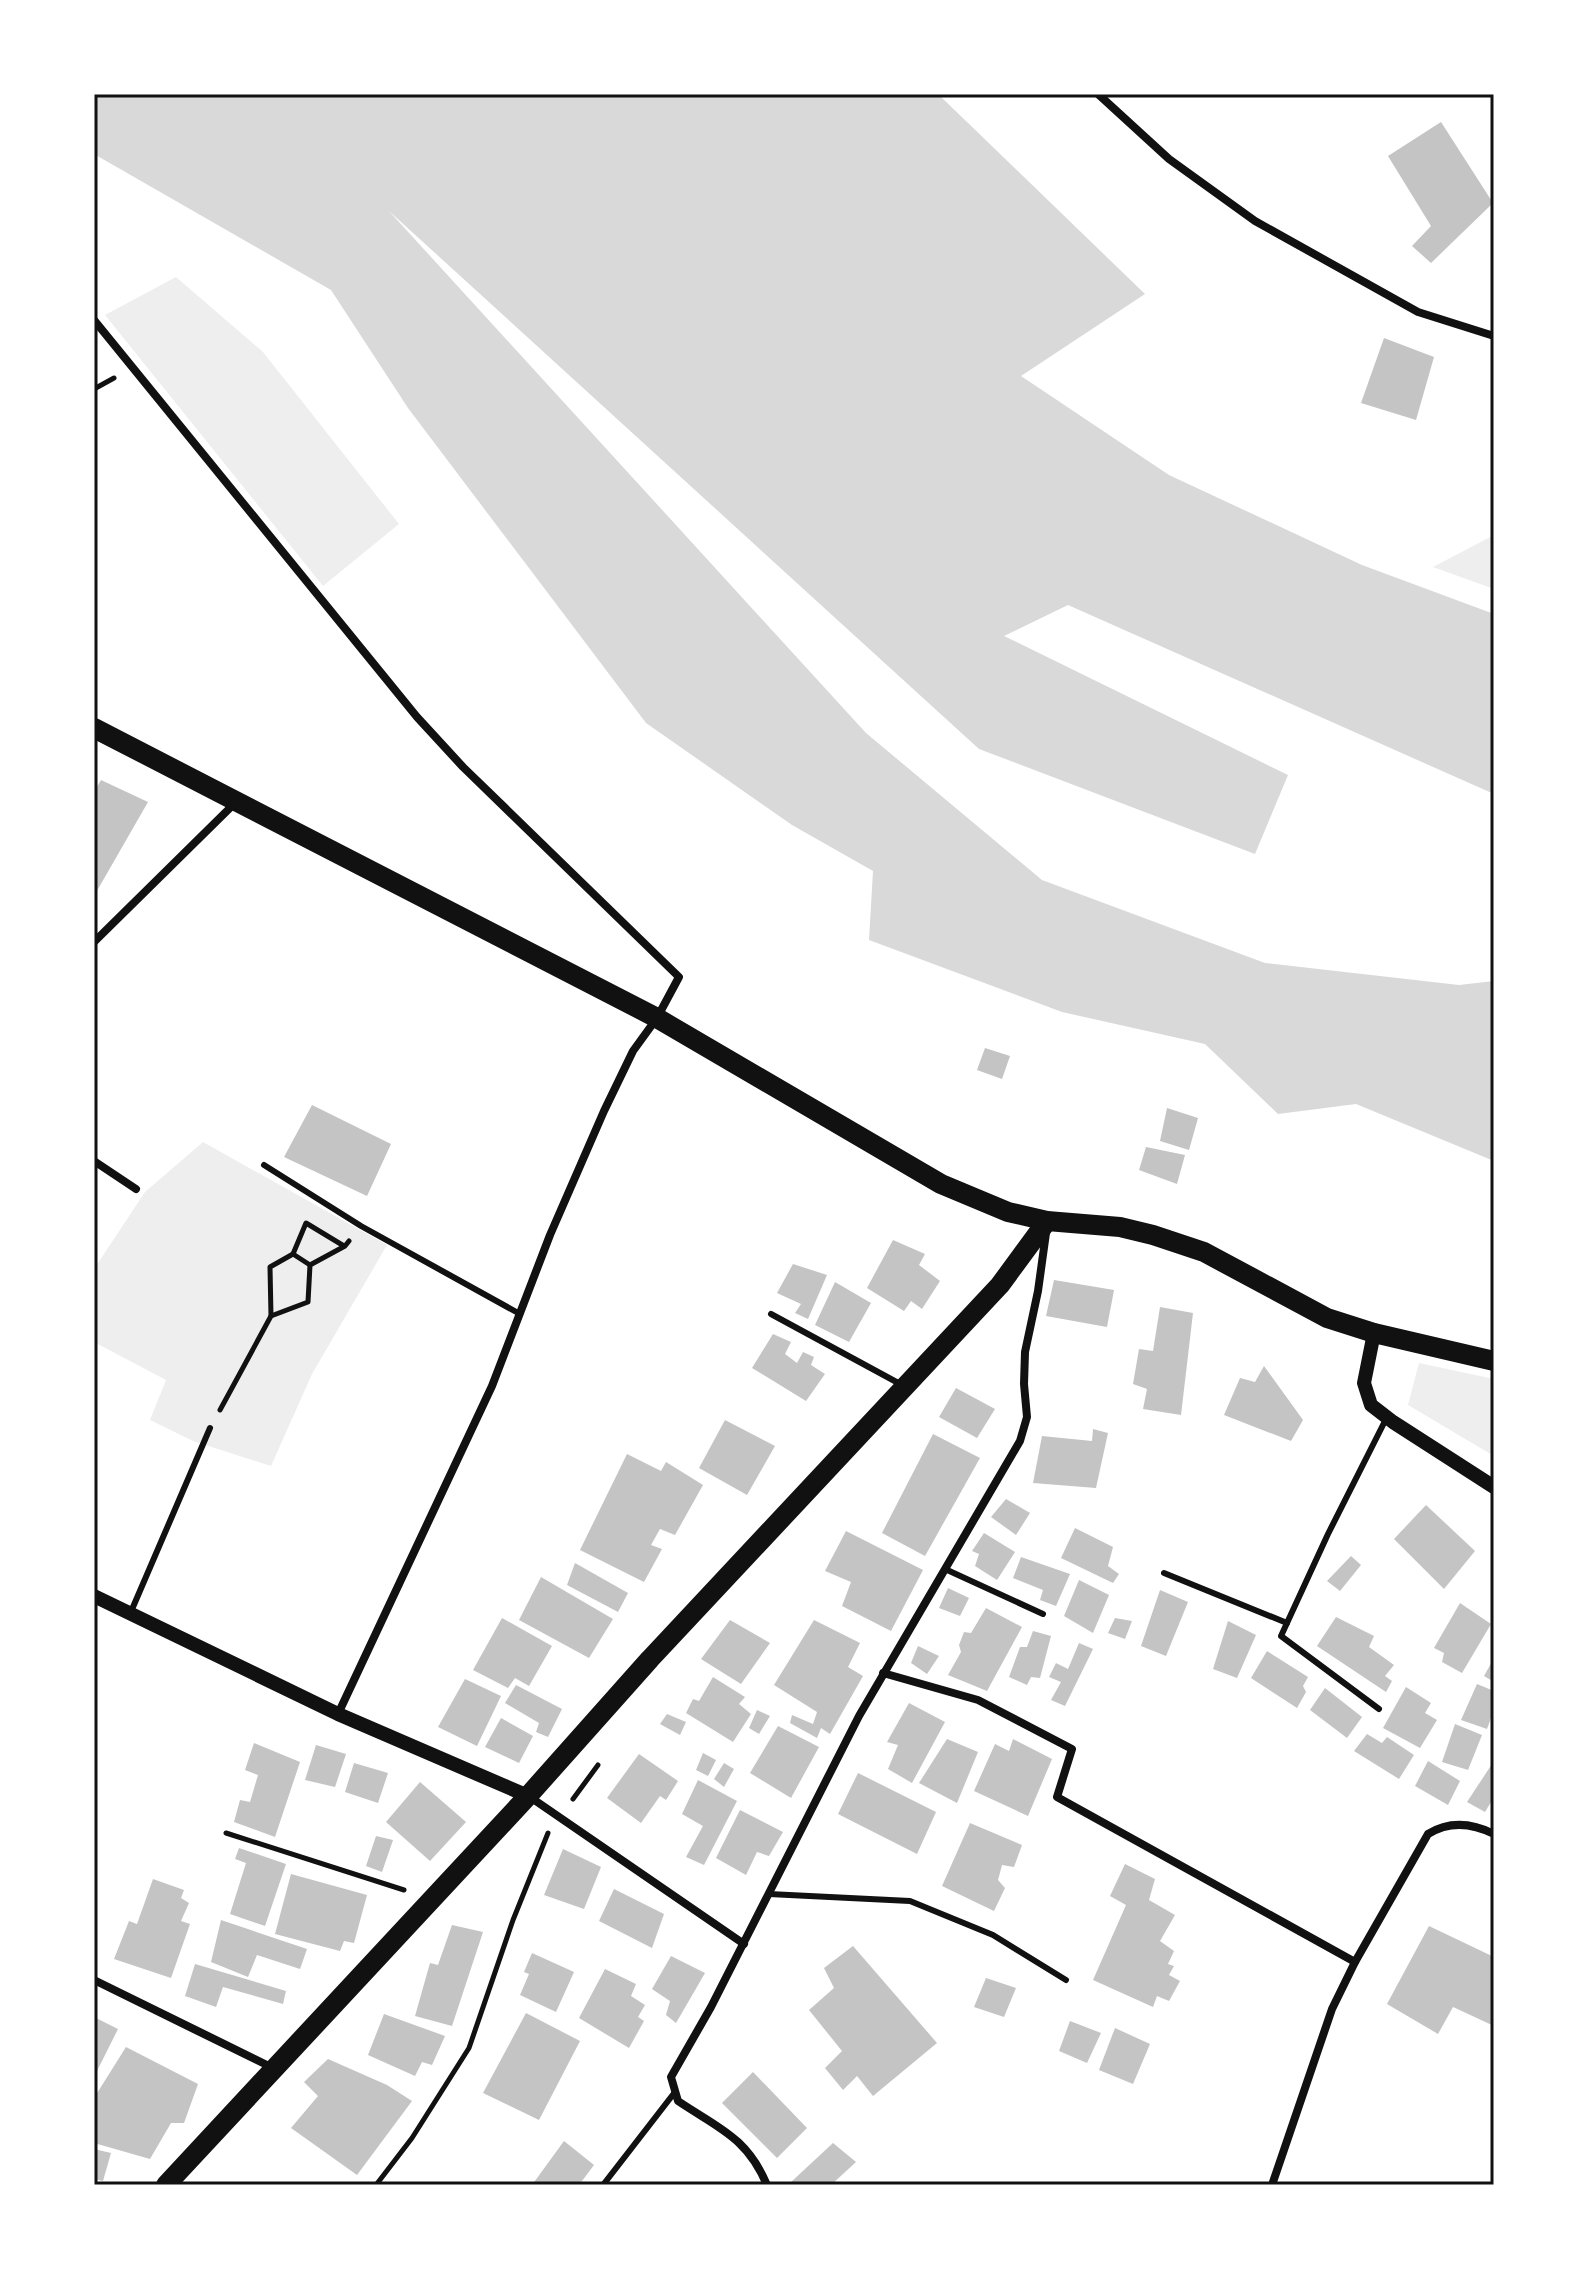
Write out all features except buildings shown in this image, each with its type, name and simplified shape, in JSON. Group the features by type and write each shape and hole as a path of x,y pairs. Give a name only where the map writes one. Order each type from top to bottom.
{"main road":[{"path":"94,728 657,1018 941,1184 1008,1212 1047,1221 1120,1227 1153,1235 1204,1252 1327,1318 1374,1333 1494,1361"},
{"path":"166,2185 528,1796 650,1659 1000,1285 1047,1221"}],"street":[{"path":"1098,94 1169,159 1255,221 1418,312 1494,336"},
{"path":"94,320 417,717 474,778 679,977 657,1018 633,1051 604,1111 550,1235 492,1386 338,1714"},
{"path":"94,942 237,801"},
{"path":"94,1161 136,1189"},
{"path":"767,2185 758,2165 732,2134 678,2101 671,2077 744,1944 883,1673 1020,1441 1027,1417 1025,1352 1038,1291 1047,1221"},
{"path":"1374,1333 1364,1383 1371,1405 1494,1487"},
{"path":"94,1596 338,1714 528,1796 744,1944"},
{"path":"883,1673 978,1700 1072,1749 1057,1797 1355,1962"},
{"path":"1272,2185 1332,2009 1355,1962 1428,1834 1443,1824 1478,1826 1494,1834"},
{"path":"94,1980 273,2068"}],"lane":[{"path":"264,1165 361,1226 520,1314"},
{"path":"771,1314 905,1386"},
{"path":"1379,1709 1281,1636 1387,1417"},
{"path":"130,1614 210,1428"},
{"path":"945,1569 1043,1614"},
{"path":"1164,1573 1287,1623"},
{"path":"769,1894 910,1901 993,1935 1066,1980"},
{"path":"603,2185 675,2092"}],"path":[{"path":"210,1428 271,1316 270,1267 293,1254 306,1223 345,1246"},
{"path":"310,1265 345,1246 361,1226"},
{"path":"293,1254 310,1265"},
{"path":"271,1316 308,1302 310,1265"},
{"path":"376,2185 412,2138 469,2048 546,1836 604,1756"},
{"path":"226,1833 431,1898"}],"shaded area":[{"path":"94,94 938,94 1145,294 1021,376 1169,475 1362,565 1494,614 1494,794 1068,605 1004,636 1288,775 1255,854 979,749 389,211 866,733 1042,880 1265,963 1459,985 1494,981 1494,1161 1356,1104 1278,1114 1205,1044 1062,1012 869,940 873,871 792,825 646,723 408,408 331,290 94,154"},
{"path":"176,277 263,352 399,524 323,586 105,315"},
{"path":"1494,535 1494,589 1433,567"},
{"path":"203,1142 387,1245 312,1374 271,1466 193,1441 150,1420 166,1380 94,1342 94,1269 145,1192"},
{"path":"1419,1363 1494,1379 1494,1456 1408,1405"}]}
